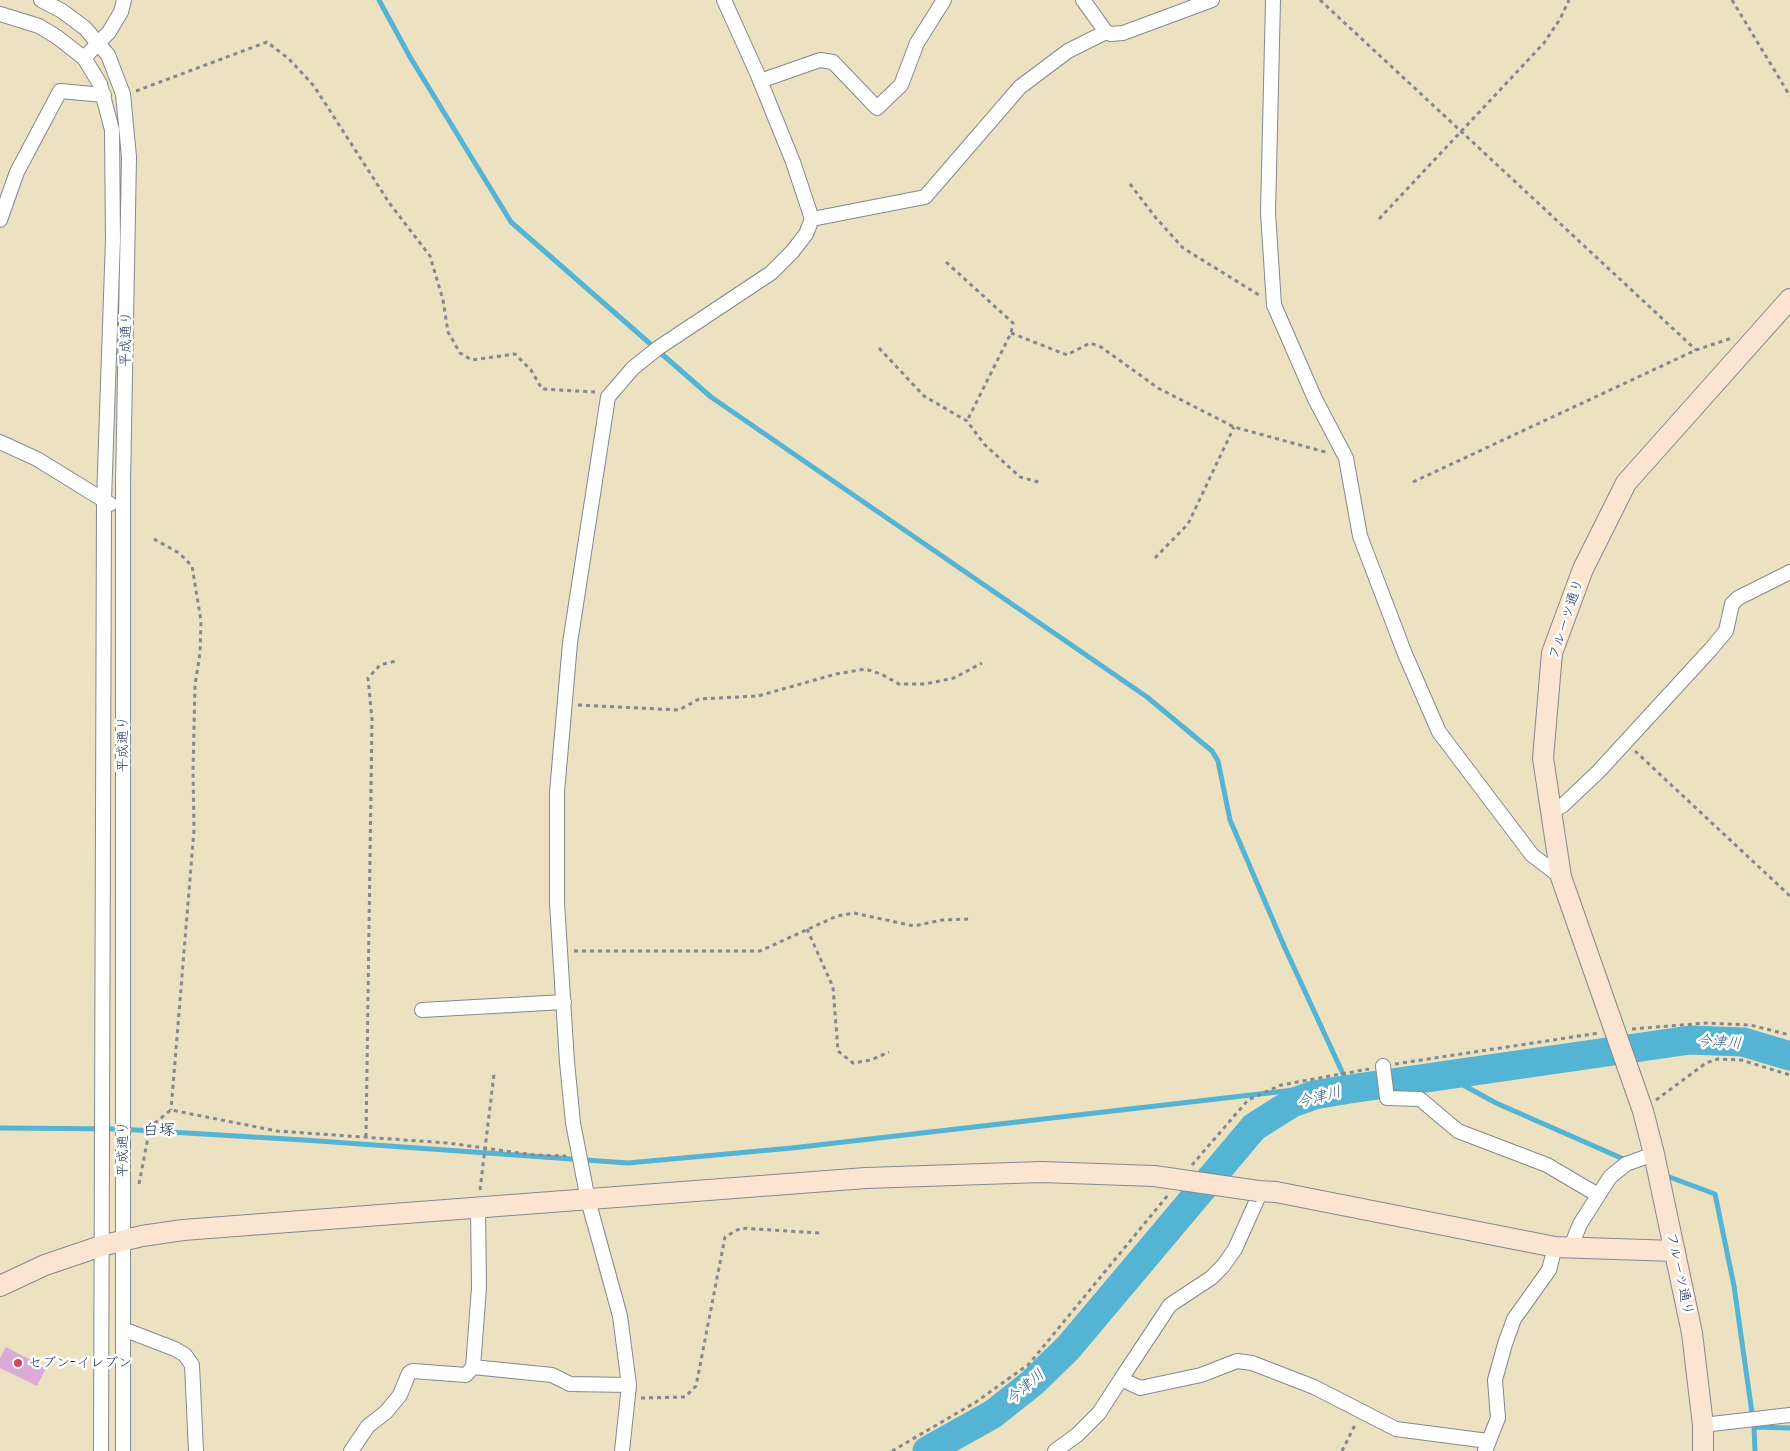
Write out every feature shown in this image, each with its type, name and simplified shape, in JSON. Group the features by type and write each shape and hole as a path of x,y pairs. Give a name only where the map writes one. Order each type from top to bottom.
{"street":[{"path":"41,0 62,11 100,43"},
{"path":"84,58 100,43 121,12 124,0"},
{"path":"622,1451 628,1392 620,1316 588,1200 570,1088 556,838 565,705 570,643 608,397 633,368 658,348 771,273 792,252 806,234 812,219 760,81 724,0"},
{"path":"760,81 820,60 833,62 877,108 886,102 901,85 917,43 944,0"},
{"path":"1083,0 1106,32 1111,34 1123,33 1206,1"},
{"path":"1273,0 1268,213 1274,305 1315,398 1346,458 1360,536 1405,654 1439,732 1532,855 1561,878"},
{"name":"平成通り","path":"0,14 39,26 84,58 94,71 104,95 112,130 114,158 104,500 101,1451"},
{"path":"812,219 925,197 1020,87 1068,50 1106,32"},
{"name":"平成通り","path":"100,43 115,70 124,94 129,157 123,512 123,1451"},
{"path":"0,220 17,172 60,91 104,95"},
{"name":"フルーツ通り","path":"1703,1451 1703,1425 1692,1333 1654,1154 1615,1031 1561,878 1543,758 1552,653 1583,569 1626,483 1790,299"},
{"path":"0,442 37,459 123,512"},
{"path":"1550,810 1562,806 1626,742 1716,643 1726,631 1732,604 1738,598 1790,572"},
{"path":"422,1010 564,1002"},
{"path":"1383,1066 1387,1098 1420,1099 1458,1131 1547,1165 1598,1195"},
{"path":"1121,1379 1140,1388 1201,1375 1237,1361 1252,1363 1314,1387 1396,1429 1487,1446 1498,1418 1495,1380 1514,1319 1549,1270 1610,1177 1626,1164 1654,1154"},
{"path":"0,1286 45,1265 101,1246 122,1240 183,1230 866,1178 1042,1172 1154,1176 1276,1192 1563,1248 1675,1251"},
{"path":"1055,1451 1077,1436 1099,1413 1170,1305 1211,1278 1223,1266 1235,1249 1260,1191"},
{"path":"351,1451 368,1426 386,1412 400,1395 409,1373 413,1371 466,1375 473,1367 479,1288 478,1208"},
{"path":"123,1329 175,1349 185,1356 192,1365 196,1451"},
{"path":"473,1367 552,1375 570,1384 628,1392"},
{"path":"1703,1425 1790,1415"}],"path":[{"path":"1320,0 1462,130 1696,350"},
{"path":"1379,219 1544,43 1560,19 1569,0"},
{"path":"1732,0 1790,96"},
{"path":"124,94 147,89 267,42 289,59 314,86 390,204 430,256 443,300 448,332 460,354 472,360 515,354 531,370 542,389 592,391 608,397"},
{"path":"1130,184 1156,218 1183,248 1274,305"},
{"path":"946,262 1014,323 1011,333 968,421"},
{"path":"1011,333 1067,355 1090,344 1101,347 1158,388 1234,427 1346,458"},
{"path":"1413,482 1696,350 1732,338 1760,333"},
{"path":"879,348 924,396 968,421 984,444 1020,476 1042,483"},
{"path":"1155,558 1188,524 1234,427"},
{"path":"137,1192 150,1127 171,1110 194,830 195,704 201,621 192,566 179,553 154,539"},
{"path":"366,1137 372,719 368,678 380,665 396,661"},
{"path":"565,705 679,710 698,699 758,696 836,674 855,671 864,670 880,674 899,684 925,684 954,678 982,664"},
{"path":"1626,742 1790,896"},
{"path":"561,951 760,951 837,916 854,913 914,926 942,920 970,919"},
{"path":"807,929 833,987 838,1050 853,1063 871,1060 888,1052"},
{"path":"1190,1168 1248,1100 1281,1084 1383,1066 1615,1031 1706,1023 1750,1025 1790,1035"},
{"path":"1640,1106 1706,1063 1718,1060 1741,1060 1790,1075"},
{"path":"478,1208 494,1074"},
{"path":"171,1110 277,1131 485,1147 534,1155 580,1156"},
{"path":"892,1451 976,1402 1029,1364 1171,1191"},
{"path":"628,1392 685,1397 696,1386 725,1237 741,1228 819,1233"},
{"path":"1342,1451 1362,1411"}],"building":[{"name":"セブン-イレブン","path":"6,1347 46,1368 37,1386 0,1368 0,1358"}],"waterway":[{"path":"379,0 410,57 511,222 711,397 1147,697 1212,751 1218,761 1230,820 1284,946 1350,1089"},
{"name":"今津川","path":"927,1451 993,1414 1032,1383 1068,1348 1254,1127 1292,1103 1314,1095 1350,1089 1690,1040 1743,1042 1790,1056"},
{"path":"1443,1074 1496,1103 1628,1161"},
{"path":"0,1128 119,1129 628,1163 792,1148 1303,1089 1347,1080"},
{"path":"1664,1175 1715,1194 1734,1286 1754,1427 1755,1451"},
{"path":"1754,1427 1790,1428"}],"place":[{"name":"セブン-イレブン","path":"18,1363"}],"district":[{"name":"白塚","path":"159,1130"}]}
